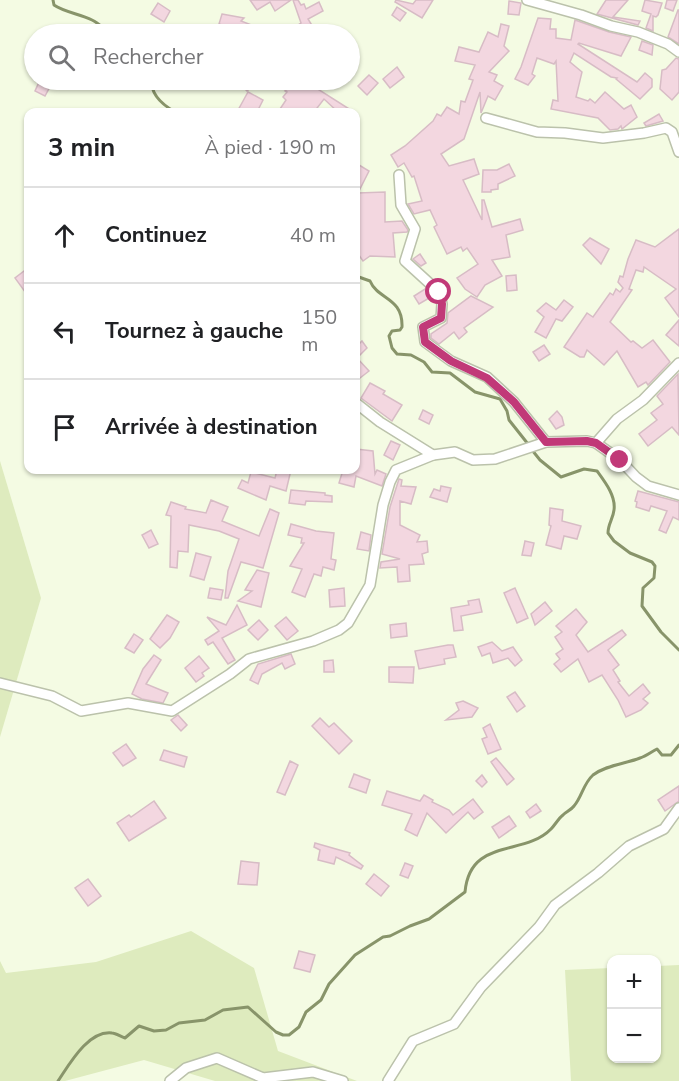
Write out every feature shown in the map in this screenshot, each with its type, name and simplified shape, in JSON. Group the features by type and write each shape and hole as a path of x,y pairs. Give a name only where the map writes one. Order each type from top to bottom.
{"street":[{"path":"527,0 638,32 668,44 679,52"},
{"path":"486,118 537,132 603,138 666,128 672,132 679,152"},
{"path":"399,175 401,205 415,229 405,261 439,292 442,304 441,318 423,327 425,342 451,361 487,378 514,402 543,443"},
{"path":"596,443 617,419 643,400 679,363"},
{"path":"360,406 388,428 434,455"},
{"path":"0,683 52,696 81,711 128,703 172,711 249,659 313,641 339,630 348,623 370,585 383,505 396,470 434,455 455,452 472,460 495,459 543,443 587,441 596,443 620,460 648,486 679,494"},
{"path":"388,1081 412,1041 454,1024 481,987 539,927 555,904 598,873 629,846 664,829 679,808"},
{"path":"170,1081 186,1068 217,1058 263,1078 313,1072 343,1081"}],"green space":[{"path":"0,461 41,598 0,737"},
{"path":"191,931 254,968 278,1051 357,1081 215,1081 144,1060 65,1081 0,1081 0,961 6,973 96,962"},
{"path":"679,965 679,1081 571,1081 565,970 607,968 607,1063 661,1063 661,966"}],"building":[{"path":"250,0 291,0 275,11 270,2 257,10"},
{"path":"293,0 298,0 301,5 304,4 306,9 319,2 323,11 308,19 311,24 300,24"},
{"path":"396,0 413,4 416,0 433,0 422,18 395,2"},
{"path":"606,0 628,0 613,17 640,21 638,25 597,14"},
{"path":"645,0 662,3 658,15 653,16 653,31 646,28 651,14 642,11"},
{"path":"667,0 677,0 673,11 665,8"},
{"path":"509,1 521,3 519,15 508,14"},
{"path":"158,3 170,11 164,22 151,14"},
{"path":"397,7 406,13 400,21 392,15"},
{"path":"679,10 679,44 668,37"},
{"path":"222,14 244,18 241,21 249,24 219,24"},
{"path":"538,18 551,19 550,29 556,29 556,38 571,40 575,20 631,37 621,56 578,44 637,82 645,73 652,79 652,87 640,99 617,78 611,77 574,53 570,62 582,72 576,97 588,101 590,99 595,103 605,92 624,109 631,105 637,117 622,129 621,126 610,130 598,118 551,109 553,100 558,101 556,61 554,64 537,58 532,74 535,76 528,85 515,79"},
{"path":"501,24 509,26 504,46 509,51 489,72 497,75 494,81 503,86 495,100 488,96 481,113 480,92 464,139 441,154 449,166 474,159 479,174 463,180 482,220 482,200 484,200 492,227 520,219 523,230 506,235 510,257 492,260 502,276 485,285 477,297 465,289 457,278 478,264 467,248 463,251 461,247 447,254 434,227 437,225 430,210 414,214 408,204 422,201 414,176 412,177 404,163 398,167 391,155 405,146 433,121 437,114 441,116 447,107 459,114 461,101 465,102 473,80 469,79 475,65 455,61 459,47 479,52 488,32 498,37"},
{"path":"642,41 653,45 652,55 639,50"},
{"path":"676,58 679,59 679,92 672,100 660,89 662,70 666,69"},
{"path":"397,67 404,77 390,88 383,79"},
{"path":"369,75 378,83 367,95 360,88 360,84"},
{"path":"35,90 48,90 45,96"},
{"path":"319,90 348,108 334,108 324,99 317,108 281,108 286,100 283,97 287,92 285,91"},
{"path":"248,92 263,100 259,108 239,108"},
{"path":"659,114 663,121 646,126 644,123"},
{"path":"509,164 515,176 498,184 498,189 482,192 483,170 497,170"},
{"path":"360,166 369,171 360,189"},
{"path":"385,192 385,222 402,221 408,230 393,233 395,257 370,256 363,261 360,257 360,193"},
{"path":"679,229 679,317 665,298 676,289 644,267 643,272 636,270 629,289 632,290 610,322 631,342 633,341 642,348 653,340 670,362 648,385 646,382 638,387 617,351 604,365 587,350 584,357 580,357 564,347 587,313 593,317 610,293 613,295 616,289 620,292 623,288 618,282 620,276 623,277 636,240 655,247"},
{"path":"590,238 609,249 601,264 583,245"},
{"path":"420,254 426,263 421,266 413,259"},
{"path":"24,271 24,290 15,278"},
{"path":"516,275 517,290 507,291 506,276"},
{"path":"425,289 431,297 419,304 414,296"},
{"path":"471,296 493,307 464,328 467,332 459,339 454,332 439,344 431,338 431,334 447,323 448,313"},
{"path":"564,300 573,307 562,321 556,319 546,338 535,332 544,317 537,311 546,303 556,310"},
{"path":"679,320 679,346 666,335"},
{"path":"362,341 367,348 360,355"},
{"path":"544,345 550,354 539,361 533,352"},
{"path":"360,361 369,371 360,378"},
{"path":"678,374 679,435 672,427 648,446 639,434 657,420 651,413 663,404 657,396"},
{"path":"370,383 385,391 383,394 402,405 392,421 361,398"},
{"path":"423,410 433,415 429,424 419,419"},
{"path":"557,411 564,425 556,429 549,419"},
{"path":"391,441 400,445 393,460 384,455"},
{"path":"360,449 373,451 375,474 377,470 386,474 382,486 356,476 354,487 339,483 342,474 360,474"},
{"path":"250,474 275,478 276,474 290,474 286,491 270,486 266,500 238,488 242,480 248,483"},
{"path":"399,479 402,480 401,486 416,487 411,504 400,501 400,525 420,535 417,542 427,541 428,552 422,554 424,564 409,565 410,581 398,582 397,567 380,568 381,562 400,559 382,554 390,507"},
{"path":"441,486 451,488 447,502 430,497 434,489 440,491"},
{"path":"291,490 325,493 325,495 332,496 332,502 306,501 305,505 289,503"},
{"path":"638,491 679,502 679,520 673,517 666,533 659,530 667,511 651,506 649,511 636,507"},
{"path":"211,500 228,507 222,521 259,536 270,509 279,513 263,568 241,562 228,598 225,598 228,571 239,539 219,531 189,525 188,552 178,551 177,568 170,567 171,516 166,515 171,502 186,507 185,509 206,513"},
{"path":"550,508 563,510 562,521 581,526 577,539 564,536 561,549 546,545 551,526 549,525"},
{"path":"291,524 334,533 331,559 336,560 334,570 323,567 321,576 314,574 305,597 292,592 302,569 290,566 304,543 301,543 302,538 288,535"},
{"path":"151,530 158,544 149,548 142,535"},
{"path":"361,532 371,535 369,551 357,549"},
{"path":"525,541 534,543 531,556 522,555"},
{"path":"196,553 211,557 204,580 190,576"},
{"path":"257,570 269,573 261,607 238,601 252,591 245,590"},
{"path":"210,588 223,590 221,600 208,598"},
{"path":"344,588 345,606 330,607 329,590"},
{"path":"515,588 528,618 517,623 504,593"},
{"path":"479,599 482,612 461,616 463,630 454,631 451,608 469,605 468,601"},
{"path":"545,602 552,611 535,625 531,614"},
{"path":"237,605 247,625 222,638 235,660 228,664 213,642 208,645 205,640 219,631 207,617 226,625"},
{"path":"576,609 587,622 576,635 588,652 622,630 626,635 608,650 619,665 613,670 620,681 618,682 629,696 643,684 650,693 643,699 648,703 641,710 626,717 602,675 589,682 578,659 561,672 554,664 560,659 556,654 563,649 555,637 562,632 556,626"},
{"path":"167,615 179,622 170,638 160,648 150,639"},
{"path":"286,617 298,631 287,640 275,626"},
{"path":"259,620 268,630 258,640 248,630"},
{"path":"406,623 407,636 391,638 390,625"},
{"path":"134,634 143,640 134,653 125,648"},
{"path":"492,642 502,651 513,647 522,660 515,666 508,658 493,663 490,653 482,656 478,647"},
{"path":"453,645 456,657 444,659 445,664 419,669 415,651"},
{"path":"291,654 295,664 285,669 282,663 262,674 258,684 250,680 258,664"},
{"path":"154,655 161,660 146,684 168,693 163,703 142,699 132,694 143,669"},
{"path":"199,656 209,668 196,682 185,668"},
{"path":"333,660 334,672 324,672 324,661"},
{"path":"389,667 414,667 413,683 389,682"},
{"path":"515,692 525,706 517,712 507,697"},
{"path":"463,701 478,708 472,717 446,720 459,710 456,703"},
{"path":"178,715 187,725 181,731 171,720"},
{"path":"320,718 329,727 334,723 352,741 339,754 312,726"},
{"path":"490,724 501,749 488,754 482,739 487,737 483,728"},
{"path":"126,744 136,758 123,766 113,753"},
{"path":"164,750 187,757 184,767 160,760"},
{"path":"496,758 514,779 507,785 491,762"},
{"path":"290,761 298,765 285,795 277,792"},
{"path":"354,774 370,780 366,793 349,787"},
{"path":"482,775 487,782 482,787 476,781"},
{"path":"679,786 679,801 665,811 658,800"},
{"path":"387,791 420,801 424,795 433,800 432,802 449,810 453,815 473,799 483,812 474,819 468,812 446,833 427,813 417,836 405,830 412,814 382,805"},
{"path":"154,801 166,818 129,841 117,823 129,815 131,817"},
{"path":"536,804 541,811 530,818 526,812"},
{"path":"509,816 516,826 499,838 492,827"},
{"path":"315,843 350,853 349,855 363,866 361,869 336,857 334,864 318,860 320,850 314,847"},
{"path":"241,861 259,863 257,885 238,884"},
{"path":"405,863 413,866 408,878 400,875"},
{"path":"374,874 389,886 381,896 366,884"},
{"path":"88,879 101,896 88,906 75,888"},
{"path":"299,951 315,955 310,972 294,968"}],"waterway":[{"path":"53,0 54,5 98,24"},
{"path":"153,90 162,103 169,108"},
{"path":"360,277 370,281 399,310 402,327 400,330 392,331 389,336 392,348 397,354 411,355 424,362 432,372 450,373 475,392 500,399 509,420 528,444"},
{"path":"532,450 540,460 561,477 584,469 597,471 609,489 614,505 608,533 614,541 630,553 652,562 655,566 654,578 643,588 642,606 661,632 679,650"},
{"path":"58,1081 80,1050 95,1037 112,1033 125,1038 139,1026 154,1031 166,1030 179,1023 205,1020 223,1010 248,1007 276,1032 289,1035 299,1027 306,1012 321,1000 329,984 355,955 383,937 429,919 465,892 469,875 477,863 487,855 527,843 551,829 574,806 593,775 657,749 662,755 671,755 679,745"}],"route":[{"path":"439,292 442,304 441,318 423,327 425,342 451,361 487,378 514,402 546,442 587,441 596,443 620,460"}]}
